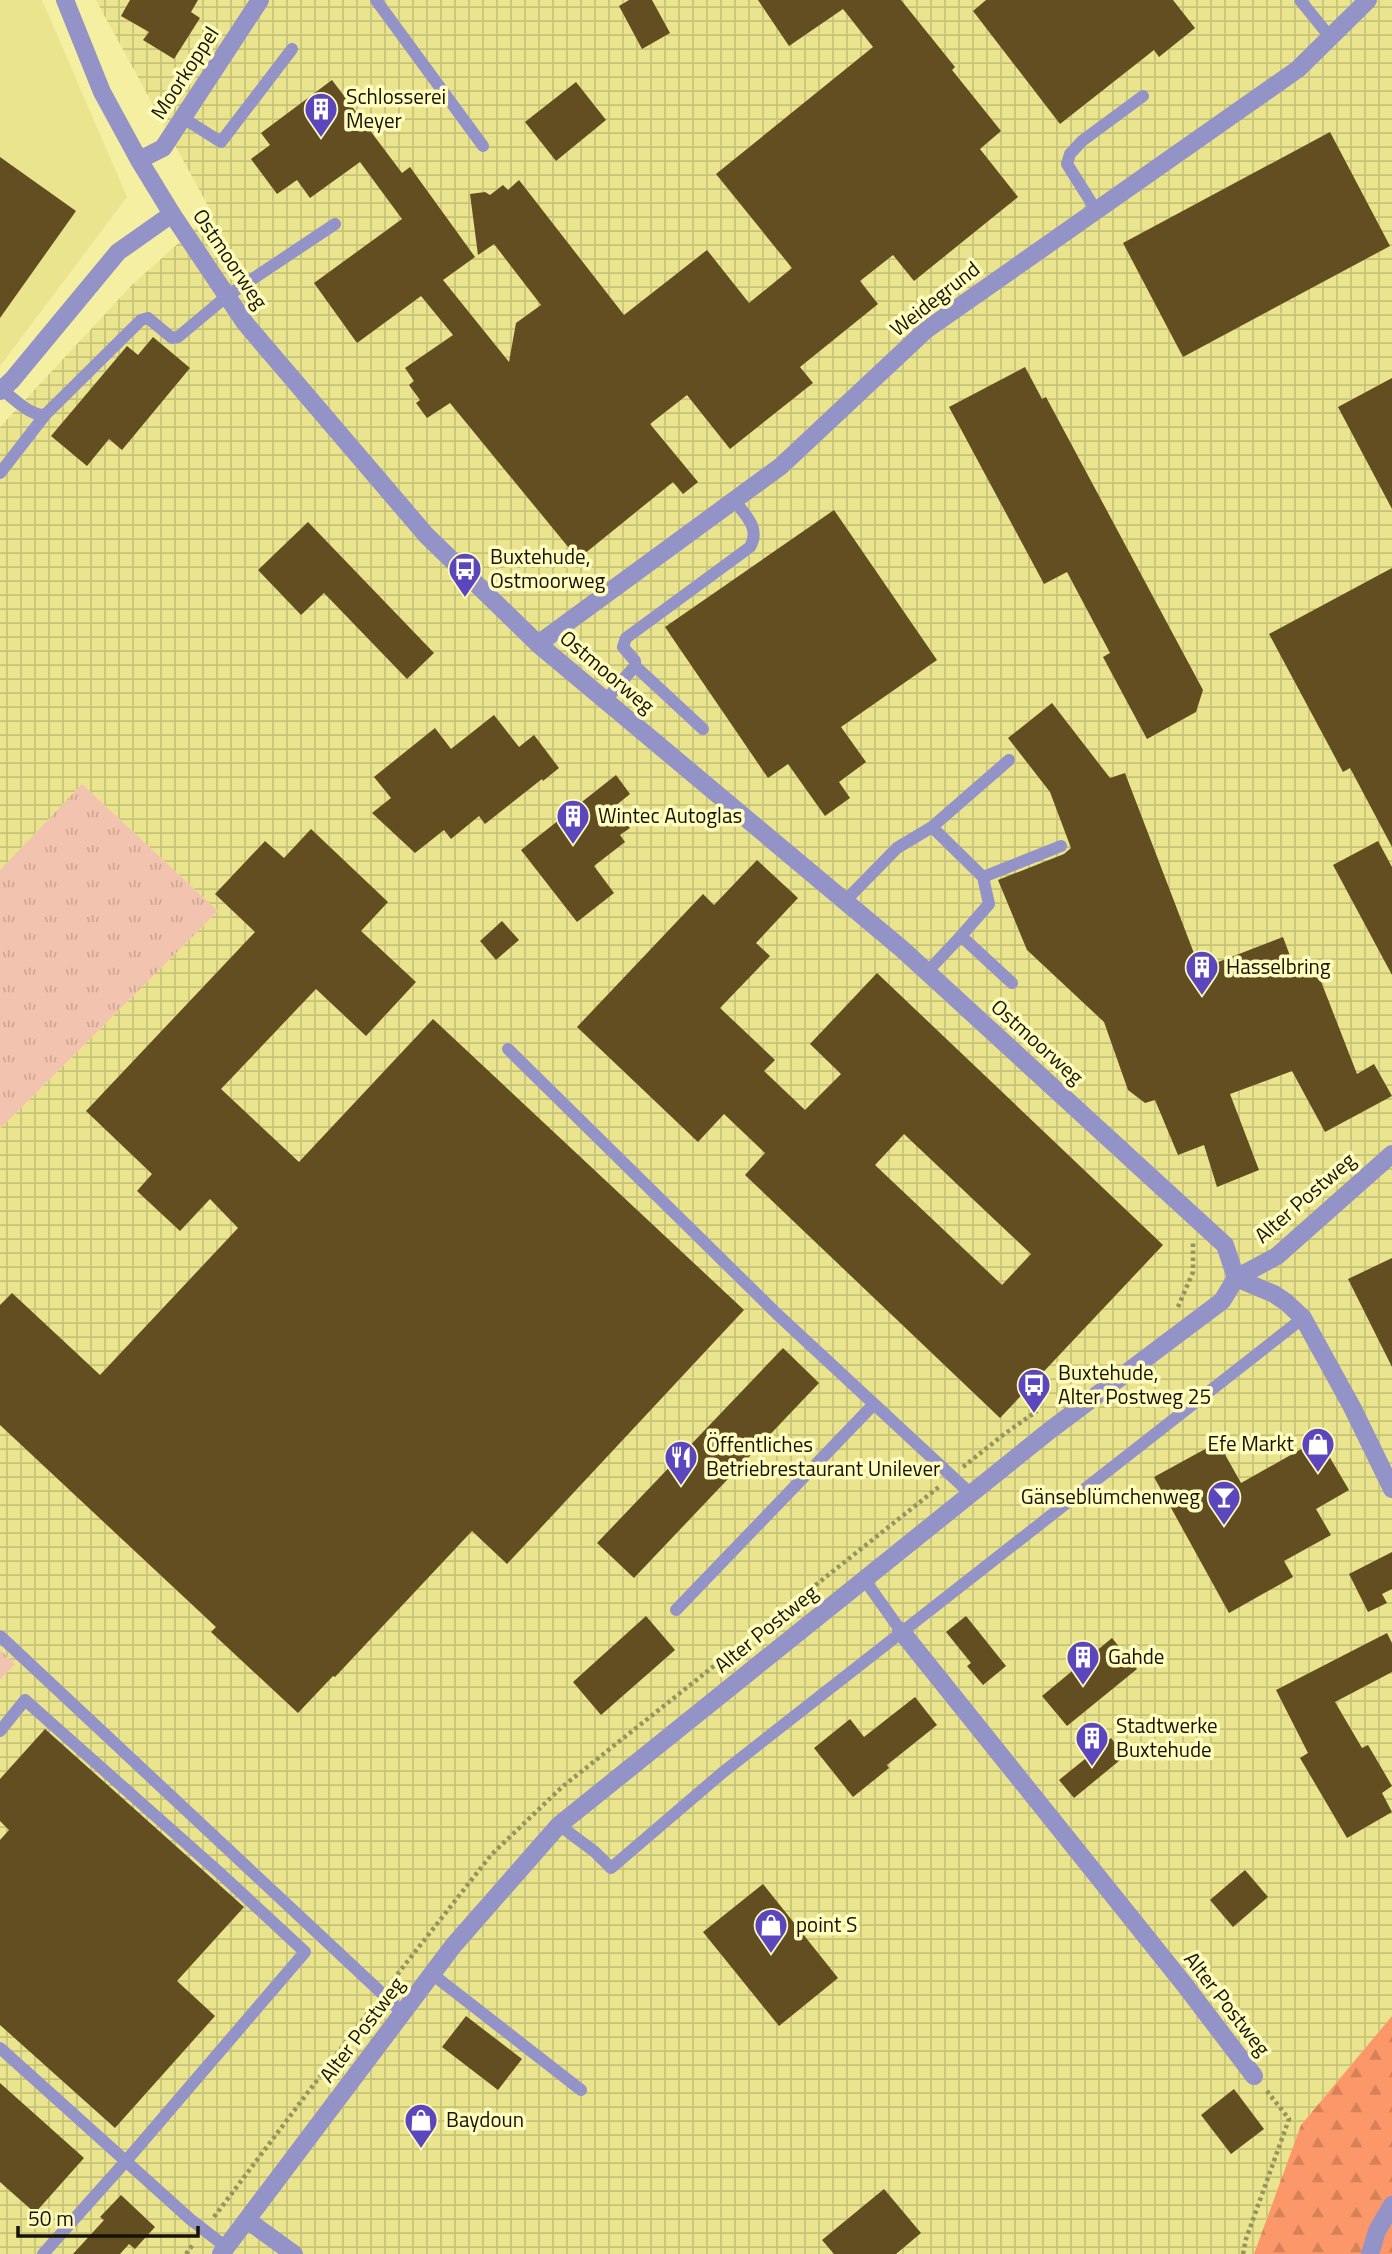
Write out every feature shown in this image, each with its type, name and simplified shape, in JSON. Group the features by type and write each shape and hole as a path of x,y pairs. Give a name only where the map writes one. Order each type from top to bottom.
{"street":[{"name":"Ostmoorweg","path":"65,0 103,92 139,160 245,323 426,535 538,644 927,972 1225,1245 1236,1278"},
{"name":"Moorkoppel","path":"139,160 163,148 260,0"},
{"name":"Weidegrund","path":"538,644 781,466 926,330 1298,69 1367,0"},
{"path":"1,390 118,252 172,214"},
{"name":"Alter Postweg","path":"223,2251 453,1946 559,1825 1049,1431 1222,1301 1236,1278 1277,1256 1392,1154"},
{"path":"1236,1278 1273,1294 1303,1318 1392,1489"},
{"name":"Alter Postweg","path":"901,1631 1184,1984 1254,2076"},
{"path":"1370,2254 1377,2231 1392,2205"},
{"path":"247,2220 294,2254"}],"lane":[{"path":"376,0 483,146"},
{"path":"1300,0 1330,37"},
{"path":"183,118 221,142 292,49"},
{"path":"1096,210 1067,164 1070,153 1143,96"},
{"path":"0,473 45,415 141,320 148,318 175,338 227,296 335,224"},
{"path":"1,390 36,415 45,415"},
{"path":"703,729 635,666 635,661 623,647 626,638 750,547 755,533 753,526 734,500"},
{"path":"606,701 635,666"},
{"path":"845,901 897,848 932,827 1009,761"},
{"path":"927,972 989,904 983,877 932,827"},
{"path":"983,877 1061,846"},
{"path":"961,936 1012,983"},
{"path":"508,1049 777,1314 971,1494"},
{"path":"559,1825 595,1852 611,1868 722,1773 1303,1318"},
{"path":"676,1610 874,1404"},
{"path":"864,1579 901,1631"},
{"path":"0,1636 403,2013"},
{"path":"0,1731 25,1700 305,1952 43,2254"},
{"path":"432,1974 581,2090"},
{"path":"0,2048 223,2251"}],"path":[{"path":"1243,2254 1289,2119 1254,2076"}],"shaded area":[{"path":"0,0 42,0 127,197 0,366"},
{"path":"96,0 1392,0 1392,2016 1301,2125 1254,2254 0,2254 0,1680 15,1664 0,1650 0,1129 218,911 82,784 0,870 0,427 133,284 212,213"}],"green space":[{"path":"82,784 218,911 0,1129 0,870"},
{"path":"0,1650 15,1664 0,1680"},
{"path":"1392,2016 1392,2254 1254,2254 1301,2125"}],"building":[{"path":"130,0 198,0 191,12 200,18 174,59 143,40 149,32 121,16"},
{"path":"629,0 652,0 670,33 642,49 619,6"},
{"path":"758,0 901,0 955,67 952,70 1001,131 980,149 1018,197 914,281 893,255 860,281 878,304 800,367 813,383 730,449 687,395 650,424 698,482 683,494 673,482 578,559 450,403 427,418 416,403 420,400 409,385 414,381 405,368 453,335 421,296 357,343 314,283 402,219 360,162 310,198 297,180 277,194 251,159 270,145 261,133 332,80 402,173 410,167 475,257 443,280 509,362 516,323 541,305 494,244 478,255 470,194 485,192 490,195 503,185 508,190 519,180 624,315 707,250 749,303 792,268 716,174 873,47 843,9 789,46"},
{"path":"986,0 1173,0 1195,28 1159,57 1154,50 1060,124 973,11"},
{"path":"576,82 606,120 556,161 525,122"},
{"path":"1330,132 1390,246 1183,357 1123,243"},
{"path":"0,157 76,211 0,318"},
{"path":"153,337 190,368 122,450 109,439 87,466 51,436 127,346 138,355"},
{"path":"1025,367 1042,399 1046,397 1203,690 1196,712 1147,739 1103,657 1110,653 1067,572 1044,584 949,407"},
{"path":"1392,378 1392,509 1338,407"},
{"path":"834,510 937,660 841,727 866,762 839,782 850,798 825,816 788,764 768,778 665,627"},
{"path":"308,522 434,653 407,679 324,593 301,615 258,570"},
{"path":"1392,568 1392,847 1350,768 1343,772 1269,634"},
{"name":"Hasselbring","path":"1052,703 1110,778 1125,773 1200,969 1283,937 1296,972 1315,966 1357,1074 1374,1064 1392,1096 1325,1132 1292,1071 1230,1094 1259,1170 1217,1187 1204,1145 1178,1155 1155,1100 1145,1103 1128,1090 1104,1022 1027,950 998,880 1064,854 1071,848 1050,792 1008,738"},
{"path":"494,715 519,747 534,735 559,768 485,824 479,816 451,839 444,830 415,853 372,813 391,798 374,777 435,728 451,749"},
{"name":"Wintec Autoglas","path":"616,775 630,794 614,807 630,828 620,835 625,842 594,866 614,893 577,922 521,850"},
{"path":"311,829 388,902 361,931 416,982 366,1036 316,989 221,1089 299,1162 433,1019 744,1310 507,1564 472,1531 298,1713 211,1632 216,1627 0,1425 0,1305 12,1293 100,1375 238,1228 210,1199 180,1231 137,1191 152,1174 86,1111 255,932 215,894 265,841 284,858"},
{"path":"1378,841 1392,867 1392,975 1333,865"},
{"path":"757,860 798,898 756,943 770,956 720,1008 775,1060 764,1071 805,1110 841,1074 810,1044 877,973 1163,1245 1000,1418 745,1175 765,1153 724,1114 698,1142 577,1027 703,894 714,905","holes":["904,1134 1031,1254 1002,1285 875,1165"]},
{"path":"502,921 519,940 496,960 480,941"},
{"path":"1392,1258 1392,1367 1348,1279"},
{"path":"783,1348 819,1383 634,1578 597,1543"},
{"name":"Gänseblümchenweg","path":"1319,1439 1349,1490 1316,1509 1331,1535 1284,1561 1293,1577 1229,1613 1154,1477 1218,1442 1241,1483"},
{"path":"1392,1552 1392,1589 1382,1594 1387,1603 1368,1612 1349,1574"},
{"path":"646,1616 675,1650 601,1715 573,1682"},
{"path":"966,1616 1006,1666 983,1685 967,1666 971,1663 946,1632"},
{"path":"1387,1633 1392,1643 1392,1672 1335,1702 1362,1748 1368,1745 1392,1786 1382,1793 1392,1812 1347,1838 1300,1758 1308,1753 1276,1690"},
{"name":"Gahde","path":"1112,1638 1137,1669 1067,1726 1042,1696"},
{"path":"915,1697 937,1725 887,1765 889,1768 853,1797 814,1748 850,1719 864,1737"},
{"path":"45,1729 244,1907 177,1981 215,2016 115,2128 0,2025 0,1840 9,1830 0,1821 0,1779"},
{"name":"Stadtwerke Buxtehude","path":"1111,1738 1125,1756 1074,1798 1059,1780"},
{"path":"1245,1870 1268,1897 1233,1927 1210,1900"},
{"name":"point S","path":"763,1884 838,1978 779,2026 703,1932"},
{"path":"466,2016 522,2059 498,2090 442,2047"},
{"path":"0,2083 84,2158 35,2213 0,2182"},
{"path":"1234,2089 1264,2129 1231,2154 1201,2115"},
{"path":"884,2189 921,2233 896,2254 834,2254 822,2240"},
{"path":"121,2195 155,2227 135,2249 129,2244 120,2254 73,2254 104,2220 100,2217"}],"place":[{"name":"Schlosserei Meyer","path":"321,139"},
{"name":"Buxtehude, Ostmoorweg","path":"465,599"},
{"name":"Wintec Autoglas","path":"573,846"},
{"name":"Hasselbring","path":"1202,997"},
{"name":"Buxtehude, Alter Postweg 25","path":"1034,1415"},
{"name":"Efe Markt","path":"1318,1474"},
{"name":"Öffentliches Betriebrestaurant Unilever","path":"681,1487"},
{"name":"Gänseblümchenweg","path":"1224,1527"},
{"name":"Gahde","path":"1083,1687"},
{"name":"Stadtwerke Buxtehude","path":"1092,1768"},
{"name":"point S","path":"771,1955"},
{"name":"Baydoun","path":"421,2150"}]}
